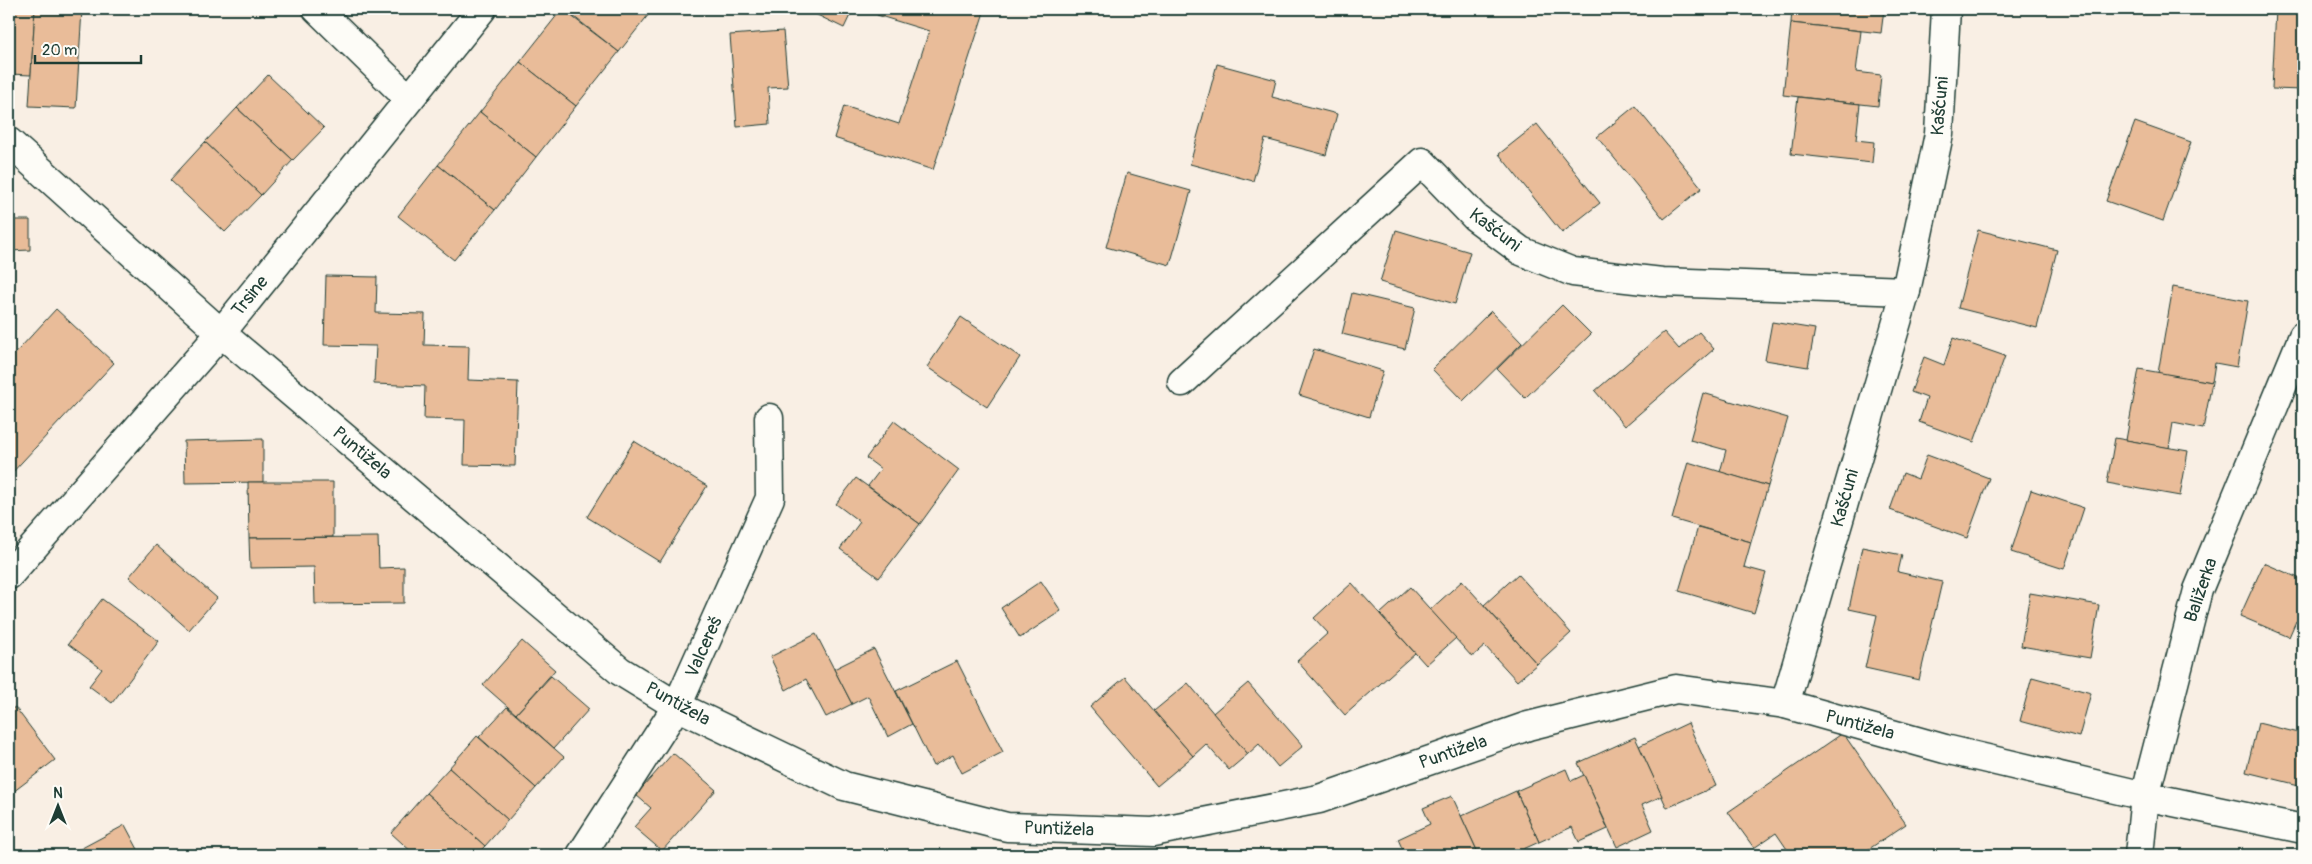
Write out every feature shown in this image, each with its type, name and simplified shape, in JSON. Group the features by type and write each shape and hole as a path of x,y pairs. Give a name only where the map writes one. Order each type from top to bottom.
{"street":[{"path":"317,9 408,98"},
{"name":"Trsine","path":"9,575 221,333 408,98 482,9"},
{"name":"Kašćuni","path":"1785,704 1906,291 1940,134 1946,9"},
{"name":"Puntižela","path":"9,142 221,333 620,671 677,706 844,786 1008,827 1153,832 1318,799 1528,726 1676,689 1785,704 1945,749 2146,796 2303,829"},
{"name":"Kašćuni","path":"1182,382 1422,162 1475,217 1521,251 1573,272 1662,282 1906,291"},
{"name":"Baližerka","path":"2139,855 2146,796 2198,590 2303,336"},
{"name":"Valcereš","path":"581,855 677,706 770,498 769,418"}],"building":[{"path":"9,9 35,9 31,75 9,74"},
{"path":"35,9 82,9 76,108 29,106"},
{"path":"562,9 619,52 576,106 520,62"},
{"path":"564,9 653,9 619,52"},
{"path":"811,9 853,9 844,28 809,11"},
{"path":"879,9 985,9 933,170 834,138 844,106 899,124 929,31 877,15"},
{"path":"1792,9 1884,9 1881,33 1791,23"},
{"path":"2276,9 2303,9 2303,90 2272,89"},
{"path":"1791,23 1861,31 1856,72 1881,75 1878,106 1783,95"},
{"path":"783,31 788,87 768,88 770,124 737,127 730,35"},
{"path":"520,62 576,106 536,157 480,112"},
{"path":"1217,64 1276,80 1272,97 1337,114 1326,155 1265,139 1253,181 1190,164"},
{"path":"268,75 324,128 293,160 237,108"},
{"path":"1798,97 1860,104 1856,140 1874,142 1872,163 1791,154"},
{"path":"1635,106 1702,188 1664,219 1597,137"},
{"path":"237,108 293,160 261,195 205,142"},
{"path":"480,112 536,157 495,210 438,165"},
{"path":"2135,122 2191,142 2163,221 2106,201"},
{"path":"1537,124 1600,203 1562,233 1499,154"},
{"path":"205,142 261,195 225,232 170,180"},
{"path":"438,165 495,210 454,260 398,216"},
{"path":"1127,173 1191,191 1170,265 1106,247"},
{"path":"9,220 30,220 30,250 9,251"},
{"path":"1396,230 1470,252 1455,304 1380,282"},
{"path":"1978,230 2057,250 2037,328 1958,308"},
{"path":"326,276 377,277 376,313 425,314 424,345 469,346 468,380 518,382 515,466 464,465 465,420 424,419 425,386 374,384 376,346 324,345"},
{"path":"2173,287 2248,301 2237,367 2215,363 2212,382 2158,373"},
{"path":"1352,293 1415,308 1405,349 1342,334"},
{"path":"1562,305 1591,334 1525,398 1497,369"},
{"path":"56,309 114,363 9,476 9,360"},
{"path":"1491,311 1522,343 1463,401 1432,369"},
{"path":"961,317 1020,357 987,407 927,367"},
{"path":"1772,322 1815,329 1808,367 1765,360"},
{"path":"1664,332 1679,349 1699,332 1714,349 1625,426 1595,391"},
{"path":"1953,338 2005,356 1974,442 1919,422 1927,398 1911,392 1924,357 1944,365"},
{"path":"1314,349 1383,371 1369,417 1299,395"},
{"path":"2139,369 2212,382 2203,429 2173,423 2169,448 2126,440"},
{"path":"1703,393 1788,418 1768,486 1720,472 1726,450 1690,440"},
{"path":"894,421 959,470 920,524 868,486 881,469 866,458"},
{"path":"2115,438 2188,451 2180,496 2107,483"},
{"path":"263,439 263,482 185,483 184,441"},
{"path":"634,441 707,486 660,562 587,517"},
{"path":"1927,455 1989,478 1967,538 1890,510 1903,473 1918,479"},
{"path":"1688,462 1768,486 1751,542 1672,519"},
{"path":"856,478 920,524 879,578 840,549 860,522 836,504"},
{"path":"248,482 333,482 333,537 249,538"},
{"path":"2031,490 2084,508 2064,569 2011,552"},
{"path":"1698,527 1751,542 1744,567 1766,573 1754,613 1679,591"},
{"path":"378,537 379,568 404,567 404,603 315,604 314,567 250,568 249,538"},
{"path":"156,545 217,598 189,630 129,577"},
{"path":"1862,547 1902,555 1898,572 1942,582 1919,680 1865,668 1877,615 1849,609"},
{"path":"2264,563 2303,580 2303,625 2296,621 2289,637 2240,616"},
{"path":"1518,574 1571,633 1537,664 1484,605"},
{"path":"1041,581 1061,611 1020,638 1001,608"},
{"path":"1462,581 1537,664 1517,681 1485,646 1472,657 1430,610"},
{"path":"1352,583 1415,653 1345,715 1297,661 1328,633 1314,618"},
{"path":"1410,587 1456,638 1426,665 1380,614"},
{"path":"2030,593 2099,605 2090,658 2021,646"},
{"path":"102,599 159,641 112,703 89,686 102,669 68,644"},
{"path":"816,634 852,704 826,717 806,679 786,690 770,657"},
{"path":"522,641 555,670 516,714 483,685"},
{"path":"874,649 912,724 888,737 868,696 852,704 834,669"},
{"path":"957,661 1003,752 962,773 953,755 933,766 896,691"},
{"path":"551,676 589,709 554,748 516,714"},
{"path":"1125,677 1193,756 1157,786 1090,707"},
{"path":"2032,677 2091,693 2079,737 2020,721"},
{"path":"1188,683 1248,754 1229,770 1206,744 1193,756 1154,711"},
{"path":"1248,683 1303,746 1278,767 1259,744 1248,754 1213,713"},
{"path":"15,707 55,760 9,795 9,711"},
{"path":"507,707 564,757 536,788 479,737"},
{"path":"1688,723 1716,786 1667,808 1639,746"},
{"path":"2258,723 2303,734 2303,786 2246,772"},
{"path":"1843,733 1906,824 1860,855 1791,855 1776,833 1754,848 1728,812"},
{"path":"477,736 536,788 508,820 449,768"},
{"path":"1635,737 1662,796 1642,805 1653,830 1617,847 1578,763"},
{"path":"673,753 716,790 662,851 634,827 651,808 636,795"},
{"path":"449,768 508,820 485,846 426,793"},
{"path":"1566,769 1571,781 1584,775 1608,829 1579,842 1572,827 1539,842 1516,791"},
{"path":"1516,791 1539,842 1517,852 1518,855 1479,855 1461,816"},
{"path":"426,793 485,846 476,855 415,855 391,833"},
{"path":"1452,796 1479,855 1405,855 1398,839 1430,824 1423,808"},
{"path":"125,825 141,855 69,855"}]}
